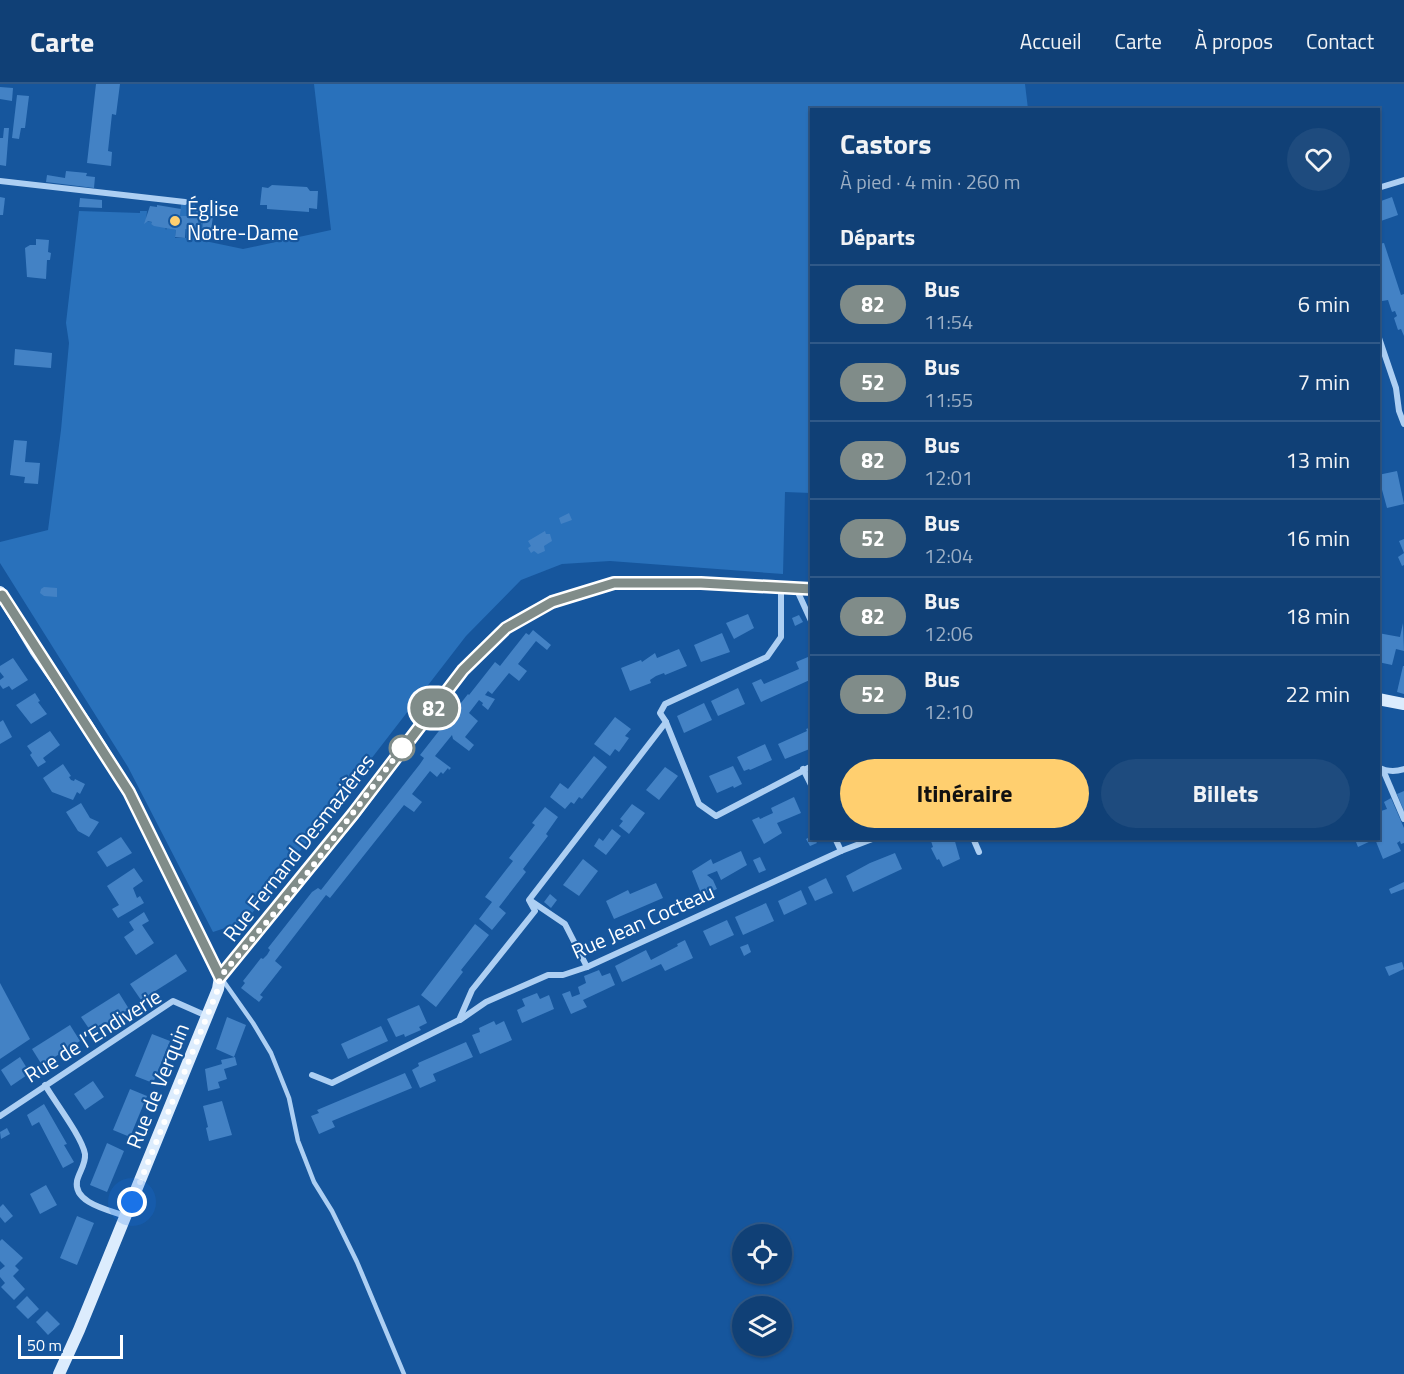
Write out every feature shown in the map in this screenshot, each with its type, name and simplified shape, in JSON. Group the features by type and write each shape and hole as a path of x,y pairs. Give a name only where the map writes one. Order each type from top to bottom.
{"street":[{"path":"1380,187 1404,180"},
{"path":"0,181 185,202"},
{"path":"1380,341 1396,388 1399,411 1404,424"},
{"path":"1396,388 1404,385"},
{"name":"Rue Fernand Desmazières","path":"220,977 346,823 463,670 506,628 552,602 614,583 701,583 810,589"},
{"path":"781,587 781,637 767,657 665,704 660,714 666,722 699,804 716,816 810,767"},
{"path":"795,588 810,619"},
{"path":"1,595 129,792 220,977"},
{"path":"1380,699 1404,704"},
{"path":"529,900 666,722"},
{"path":"1381,768 1396,772 1404,769"},
{"path":"1381,768 1404,819"},
{"path":"803,770 810,783"},
{"path":"836,840 841,850"},
{"name":"Rue Jean Cocteau","path":"312,1075 332,1083 459,1020 486,1002 548,975 563,975 587,967 841,850 869,840"},
{"path":"974,840 980,852"},
{"path":"529,900 565,924 587,967"},
{"path":"459,1020 472,990 535,911 529,900"},
{"name":"Rue de Verquin","path":"59,1374 218,989 220,977"},
{"name":"Rue de l’Endiverie","path":"0,1116 173,1001 207,1016"},
{"path":"45,1086 79,1140 85,1155 84,1165 77,1180 77,1191 83,1199 125,1216"}],"lane":[{"path":"220,977 271,1053 288,1098 298,1141 314,1182 332,1210 357,1262 404,1374"}],"shaded area":[{"path":"314,84 1025,84 1028,108 810,108 810,493 785,492 783,574 610,561 562,564 521,580 466,636 246,921 213,932 128,767 0,563 0,542 48,530 61,430 69,343 66,323 79,211 140,213 140,211 147,211 146,221 165,227 166,230 167,228 176,230 175,238 186,238 185,229 198,229 198,217 180,216 181,204 195,204 196,213 203,213 202,239 200,240 243,249 331,230"}],"building":[{"path":"96,84 120,84 116,115 112,114 108,151 112,152 111,166 87,163"},
{"path":"0,87 13,88 12,101 0,99"},
{"path":"17,95 29,96 25,128 21,128 19,139 12,138"},
{"path":"4,128 9,128 6,166 0,165 0,138 3,138"},
{"path":"66,171 87,173 86,176 95,177 94,188 46,182 47,175 65,178"},
{"path":"272,185 307,187 310,191 318,191 317,209 309,208 309,212 267,209 267,205 260,205 262,187 268,188"},
{"path":"0,197 5,198 3,215 0,215"},
{"path":"1392,197 1398,215 1380,221 1381,201"},
{"path":"80,198 102,200 102,208 79,207"},
{"name":"Église Notre-Dame","path":"157,205 181,209 180,216 198,216 198,230 185,229 185,238 175,237 176,230 154,226 148,221 144,224 150,206 157,207"},
{"path":"212,205 214,208 210,239 202,241 203,213 196,213 196,207 212,207"},
{"path":"36,239 49,240 48,252 51,253 50,260 47,260 46,279 27,277 25,248 36,245"},
{"path":"1384,243 1401,295 1404,294 1404,336 1401,329 1398,330 1394,318 1397,316 1395,311 1392,312 1388,300 1382,301 1380,296 1382,288 1380,286 1380,244"},
{"path":"15,349 52,353 51,368 14,365"},
{"path":"14,440 27,441 25,462 40,463 38,484 24,483 25,477 10,475"},
{"path":"1397,471 1404,504 1387,508 1380,475"},
{"path":"569,513 572,520 561,524 559,518"},
{"path":"545,531 546,534 550,534 552,541 544,546 545,551 538,554 534,551 531,553 528,541"},
{"path":"1404,539 1404,553 1399,541"},
{"path":"1404,553 1404,565 1402,566 1398,557"},
{"path":"44,587 57,588 57,597 44,596 40,593"},
{"path":"748,614 754,628 734,639 726,623"},
{"path":"799,615 803,622 795,626 792,618"},
{"path":"1403,623 1404,651 1396,649 1392,665 1380,662 1380,633 1400,637"},
{"path":"533,630 551,645 547,650 536,641 518,664 527,671 519,681 509,673 492,694 488,691 485,695 495,699 488,710 479,700 469,713 478,721 465,737 474,745 469,751 453,739 452,735 435,756 451,768 443,774 441,772 437,777 430,771 412,794 422,802 414,812 404,805 330,898 326,895 275,961 282,967 260,995 263,997 259,1002 241,988 245,983 243,981 261,958 267,955 270,950 268,948 312,892 318,888 321,890 420,764 424,758 420,755 468,694 495,662 500,666 526,633 529,635"},
{"path":"722,633 730,652 701,662 694,645"},
{"path":"679,649 687,666 665,675 664,673 656,676 650,680 651,683 630,691 621,668 641,660 642,662 655,653 657,658"},
{"path":"808,657 810,680 761,702 752,683 761,679 764,684 799,669 796,662"},
{"path":"13,658 28,680 12,690 9,686 3,689 0,680 4,677 0,672 0,666"},
{"path":"1404,666 1404,694 1397,692"},
{"path":"738,688 745,704 718,716 711,701"},
{"path":"35,693 40,701 38,702 47,714 31,724 16,705"},
{"path":"704,703 712,720 684,733 677,716"},
{"path":"615,717 631,729 625,736 629,738 619,752 615,749 610,756 594,744"},
{"path":"3,720 12,737 0,744 0,722"},
{"path":"810,728 810,749 785,759 778,744 807,731 806,729"},
{"path":"50,731 60,745 43,758 46,762 38,767 27,746"},
{"path":"765,744 772,760 744,771 737,757"},
{"path":"594,756 607,767 582,799 579,797 574,804 571,802 565,809 550,797 560,783 568,789"},
{"path":"63,764 71,780 75,779 85,784 80,794 77,792 73,800 52,792 43,778"},
{"path":"733,766 742,784 717,793 709,776"},
{"path":"665,767 678,776 659,800 646,790"},
{"path":"1404,791 1404,811 1397,794"},
{"path":"794,797 801,813 777,823 782,833 764,844 752,820 773,813 771,808"},
{"path":"1391,798 1404,828 1404,843 1401,844 1400,841 1397,843 1401,851 1383,859 1375,840 1380,840 1380,811 1387,809 1384,802"},
{"path":"81,803 90,818 99,822 89,837 78,831 66,812"},
{"path":"632,804 645,813 629,834 619,826 623,821 620,819"},
{"path":"545,807 558,817 546,834 548,836 523,869 526,872 499,907 506,913 492,930 479,919 492,902 485,897 513,861 509,858 535,825 532,823"},
{"path":"612,829 621,836 606,855 594,846 599,838 603,841"},
{"path":"121,837 132,853 107,867 97,852"},
{"path":"810,837 810,840 815,840 817,843 810,846 806,839"},
{"path":"931,840 955,840 960,859 943,867 931,848 933,847"},
{"path":"1360,840 1373,840 1358,847 1356,842"},
{"path":"741,851 747,865 721,880 717,871 707,875 713,880 717,889 702,896 692,871 711,859 713,864"},
{"path":"895,853 902,869 853,892 846,876"},
{"path":"760,857 766,870 759,873 753,860"},
{"path":"583,859 598,871 579,896 563,885"},
{"path":"134,868 143,881 133,888 137,898 140,896 144,903 118,918 112,909 119,905 107,886"},
{"path":"826,878 833,893 815,901 808,887"},
{"path":"1404,882 1404,889 1391,894 1389,889"},
{"path":"656,883 663,898 614,919 606,901 628,890 630,894"},
{"path":"801,890 807,904 784,915 778,901"},
{"path":"550,894 557,900 551,908 544,902"},
{"path":"766,903 774,921 743,935 735,917"},
{"path":"144,912 149,921 142,925 154,943 136,955 124,937 134,930 129,922"},
{"path":"727,920 734,935 710,946 703,931"},
{"path":"475,924 489,935 461,970 463,972 436,1007 421,995"},
{"path":"685,940 693,958 665,971 661,964 622,982 615,966 646,950 651,960"},
{"path":"748,944 751,952 744,956 740,947"},
{"path":"176,954 187,971 141,1000 130,984"},
{"path":"1402,962 1404,969 1389,976 1385,967"},
{"path":"599,970 602,976 610,973 615,985 583,1000 587,1007 571,1014 562,994 570,991 572,997 580,994 578,987 586,983 584,976"},
{"path":"0,983 30,1039 0,1059"},
{"path":"119,993 129,1009 92,1033 81,1017"},
{"path":"537,993 540,999 549,995 554,1009 522,1023 517,1010 525,1006 522,999"},
{"path":"419,1005 427,1023 419,1027 421,1030 405,1037 404,1034 396,1037 387,1019"},
{"path":"227,1017 246,1025 234,1057 216,1049"},
{"path":"494,1021 496,1025 504,1021 512,1040 480,1054 472,1035 480,1032 479,1028"},
{"path":"70,1025 80,1041 42,1065 32,1049"},
{"path":"381,1026 388,1041 348,1059 341,1044"},
{"path":"152,1034 170,1041 153,1083 135,1076"},
{"path":"466,1042 473,1057 433,1074 436,1081 420,1088 412,1070 419,1066 418,1063"},
{"path":"20,1057 30,1073 11,1086 1,1070"},
{"path":"235,1057 237,1065 224,1069 227,1079 218,1082 220,1088 208,1091 205,1069 222,1064 221,1060"},
{"path":"405,1073 412,1088 332,1121 335,1127 319,1134 311,1116 319,1113 317,1110"},
{"path":"93,1081 104,1097 85,1110 74,1094"},
{"path":"130,1089 147,1096 130,1137 113,1130"},
{"path":"222,1101 232,1135 209,1141 203,1106"},
{"path":"44,1104 67,1144 64,1145 74,1162 63,1168 39,1122 32,1126 27,1115"},
{"path":"7,1128 10,1134 1,1139 0,1132"},
{"path":"107,1143 124,1151 107,1192 90,1185"},
{"path":"46,1185 57,1205 40,1214 30,1194"},
{"path":"3,1204 13,1216 5,1223 0,1217 0,1207"},
{"path":"77,1216 94,1223 77,1265 60,1258"},
{"path":"2,1239 23,1258 15,1266 19,1270 13,1276 25,1289 14,1300 1,1287 5,1283 0,1277 0,1270 5,1266 0,1261 0,1241"},
{"path":"27,1296 39,1309 28,1319 16,1307"},
{"path":"47,1311 60,1324 48,1335 36,1322"}],"bus line":[{"name":"82","path":"0,597 2,595 19,620 35,650 87,725 129,792 220,977 299,884 463,670 506,628 552,602 614,583 701,583 810,589"}],"place":[{"name":"Église Notre-Dame","path":"175,221"}],"route":[{"path":"132,1202 218,989 220,977 299,884 406,743 402,748"}]}
